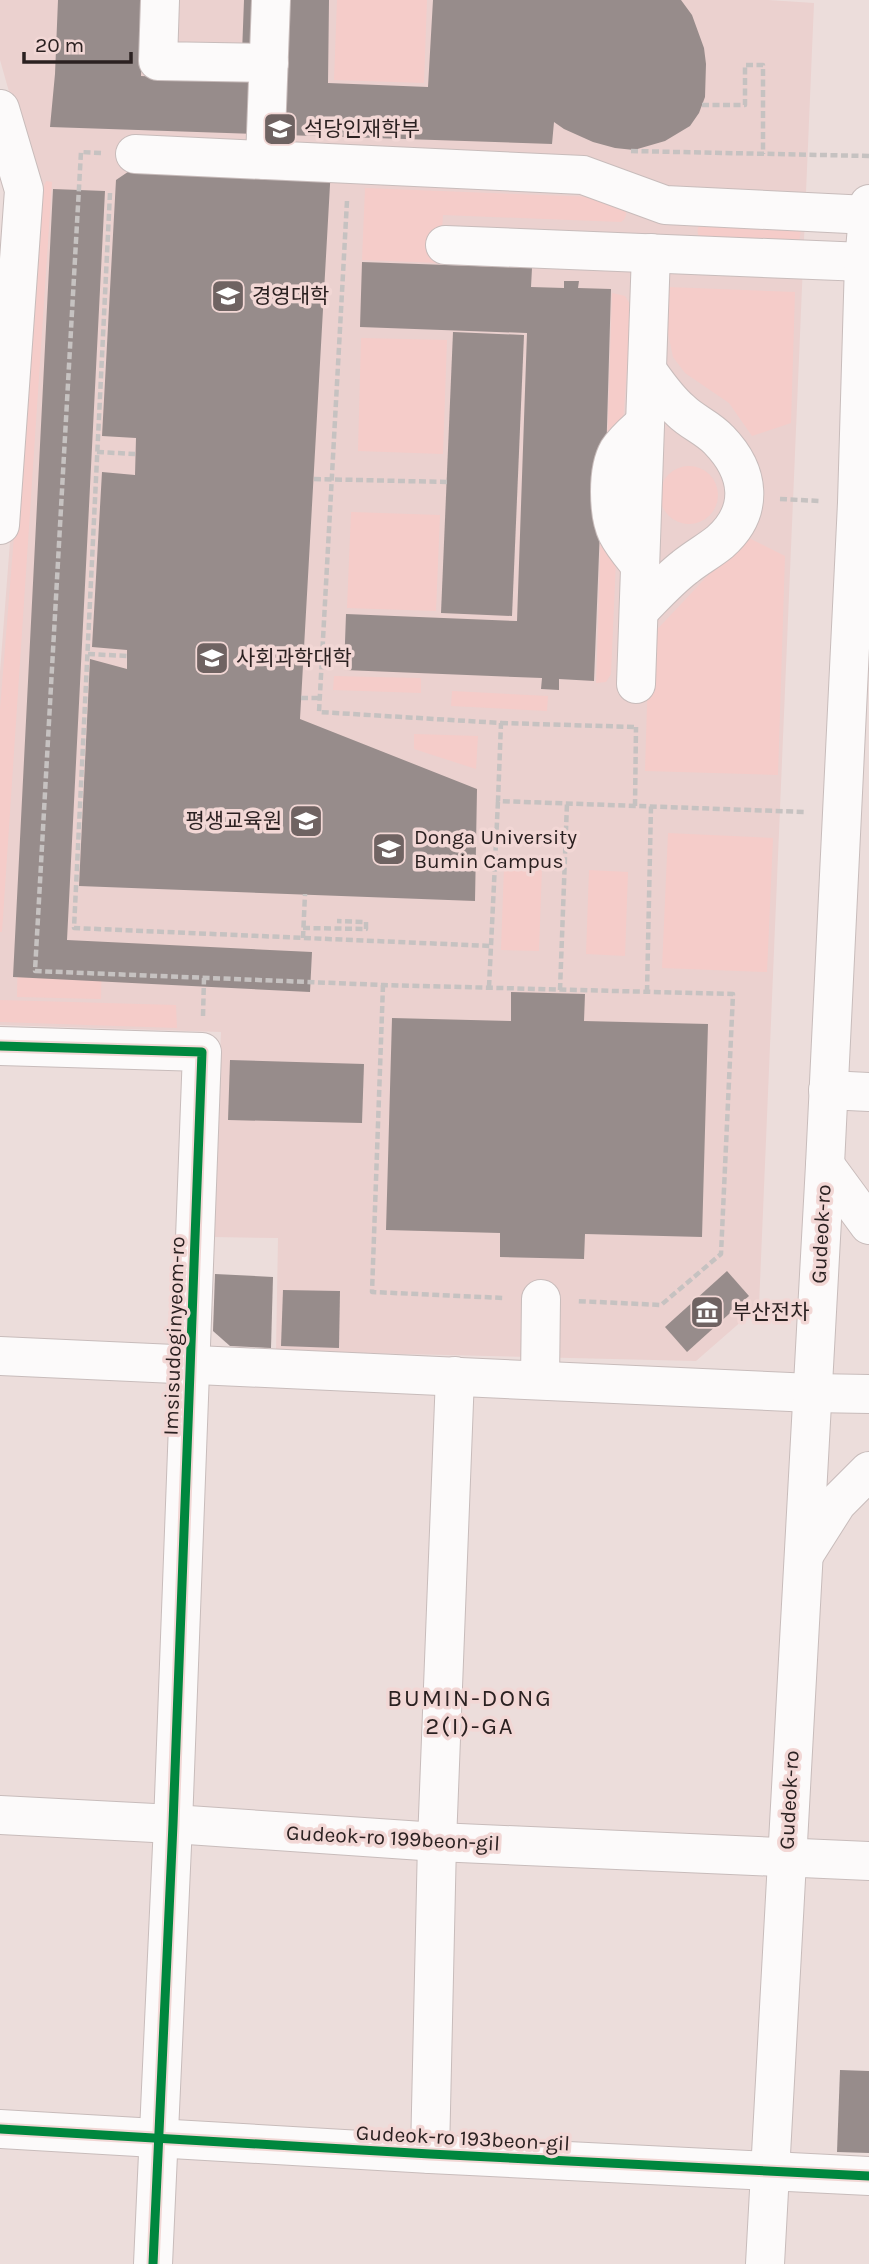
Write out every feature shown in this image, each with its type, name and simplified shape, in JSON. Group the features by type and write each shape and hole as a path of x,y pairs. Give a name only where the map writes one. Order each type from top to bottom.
{"street":[{"path":"160,0 158,61 269,63"},
{"path":"265,160 271,0"},
{"path":"0,109 24,190 0,525"},
{"path":"135,154 583,175 665,205 869,215"},
{"name":"Gudeok-ro","path":"765,2264 842,813 857,750 864,262 869,204"},
{"path":"608,252 665,205"},
{"path":"445,245 864,262"},
{"path":"636,684 651,253"},
{"path":"639,611 682,568 729,533 739,519 745,487 731,454 709,430 682,412 664,394 647,370"},
{"name":"Imsisudoginyeom-ro","path":"0,1046 202,1052 173,1824"},
{"path":"828,1090 869,1092"},
{"path":"825,1165 869,1225"},
{"path":"540,1380 541,1299"},
{"name":"Imsisudoginyeom-ro","path":"0,1356 191,1364"},
{"path":"191,1364 869,1394"},
{"path":"437,1842 454,1376"},
{"path":"803,1556 838,1503 869,1471"},
{"name":"Gudeok-ro 199beon-gil","path":"0,1815 437,1842 869,1861"},
{"path":"153,2264 173,1824"},
{"name":"Gudeok-ro 193beon-gil","path":"430,2154 437,1842"},
{"name":"Gudeok-ro 193beon-gil","path":"0,2129 869,2176"}],"path":[{"path":"702,105 745,105 745,65 763,65 764,154"},
{"path":"628,150 869,156"},
{"path":"135,154 81,152 35,971 733,995 721,1254 661,1305 372,1292 383,985"},
{"path":"349,164 319,712 501,723 636,727"},
{"path":"110,193 75,928 491,946"},
{"path":"97,452 135,454"},
{"path":"314,479 447,482"},
{"path":"744,497 861,489"},
{"path":"88,654 127,656"},
{"path":"635,806 636,684"},
{"path":"301,698 320,698"},
{"path":"489,987 501,723"},
{"path":"498,800 842,813"},
{"path":"560,990 567,803"},
{"path":"647,992 651,806"},
{"path":"303,938 305,894"},
{"path":"303,928 366,929 366,922 337,921"}],"shaded area":[{"name":"Donga University Bumin Campus","path":"0,0 768,0 814,3 759,1306 696,1361 276,1351 278,1238 212,1237 221,1032 0,1025 0,672 37,190 0,60"},
{"path":"337,0 427,0 424,83 334,80"},
{"path":"46,181 52,182 0,932 0,709 42,191"},
{"path":"365,188 619,198 626,216 621,222 443,215 440,263 362,260"},
{"path":"703,221 801,230 799,242 700,239 698,229"},
{"path":"668,287 795,292 791,423 752,436 729,403 685,373 673,357 667,328"},
{"path":"612,293 625,296 631,306 631,313 623,422 607,450"},
{"path":"361,338 447,340 443,454 358,451"},
{"path":"683,466 695,466 710,474 718,489 718,501 710,516 695,524 683,524 668,516 660,501 660,489 668,474"},
{"path":"351,512 440,515 436,611 347,608"},
{"path":"601,527 616,561 611,674 606,682 596,683"},
{"path":"745,536 785,556 778,775 645,771 649,638"},
{"path":"334,676 421,678 421,693 333,690"},
{"path":"452,691 548,696 547,711 451,706"},
{"path":"414,734 478,736 476,769 414,749"},
{"path":"668,833 773,838 767,972 662,968"},
{"path":"504,866 542,867 539,951 501,950"},
{"path":"589,870 628,872 625,956 586,954"},
{"path":"18,946 102,948 101,999 17,997"},
{"path":"0,1000 176,1005 177,1028 0,1022"}],"building":[{"path":"58,0 144,0 141,76 241,80 244,0 329,0 328,83 428,87 433,0 681,0 692,15 704,48 705,97 690,126 665,141 634,150 593,142 554,122 552,144 50,127"},
{"path":"147,159 331,167 300,719 477,789 475,901 79,886 90,659 127,669 127,650 92,647 102,472 135,475 136,438 102,436 116,180"},
{"path":"53,189 105,191 67,940 312,952 310,992 13,977"},
{"path":"362,262 532,268 531,287 564,288 564,281 579,281 578,288 611,289 606,460 601,503 594,681 559,679 559,690 541,689 542,678 344,670 346,614 517,621 527,333 360,327"},
{"path":"453,332 524,335 512,616 441,613"},
{"path":"511,992 585,994 584,1021 708,1024 702,1237 585,1234 584,1259 500,1257 500,1233 386,1230 392,1018 511,1021"},
{"path":"230,1060 364,1064 362,1123 228,1120"},
{"name":"부산전차","path":"727,1271 749,1296 687,1352 665,1327"},
{"path":"215,1274 273,1277 271,1348 230,1346 213,1331"},
{"path":"283,1290 340,1291 339,1348 281,1346"},
{"path":"840,2070 869,2071 869,2153 837,2152"}],"cycle path":[{"path":"0,1046 202,1052 173,1824 153,2264"},
{"path":"0,2129 869,2176"}],"place":[{"name":"석당인재학부","path":"280,129"},
{"name":"경영대학","path":"228,296"},
{"name":"사회과학대학","path":"212,658"},
{"name":"평생교육원","path":"306,821"},
{"name":"Donga University Bumin Campus","path":"389,849"},
{"name":"부산전차","path":"707,1312"}],"district":[{"name":"BUMIN-DONG 2(I)-GA","path":"470,1712"}]}
